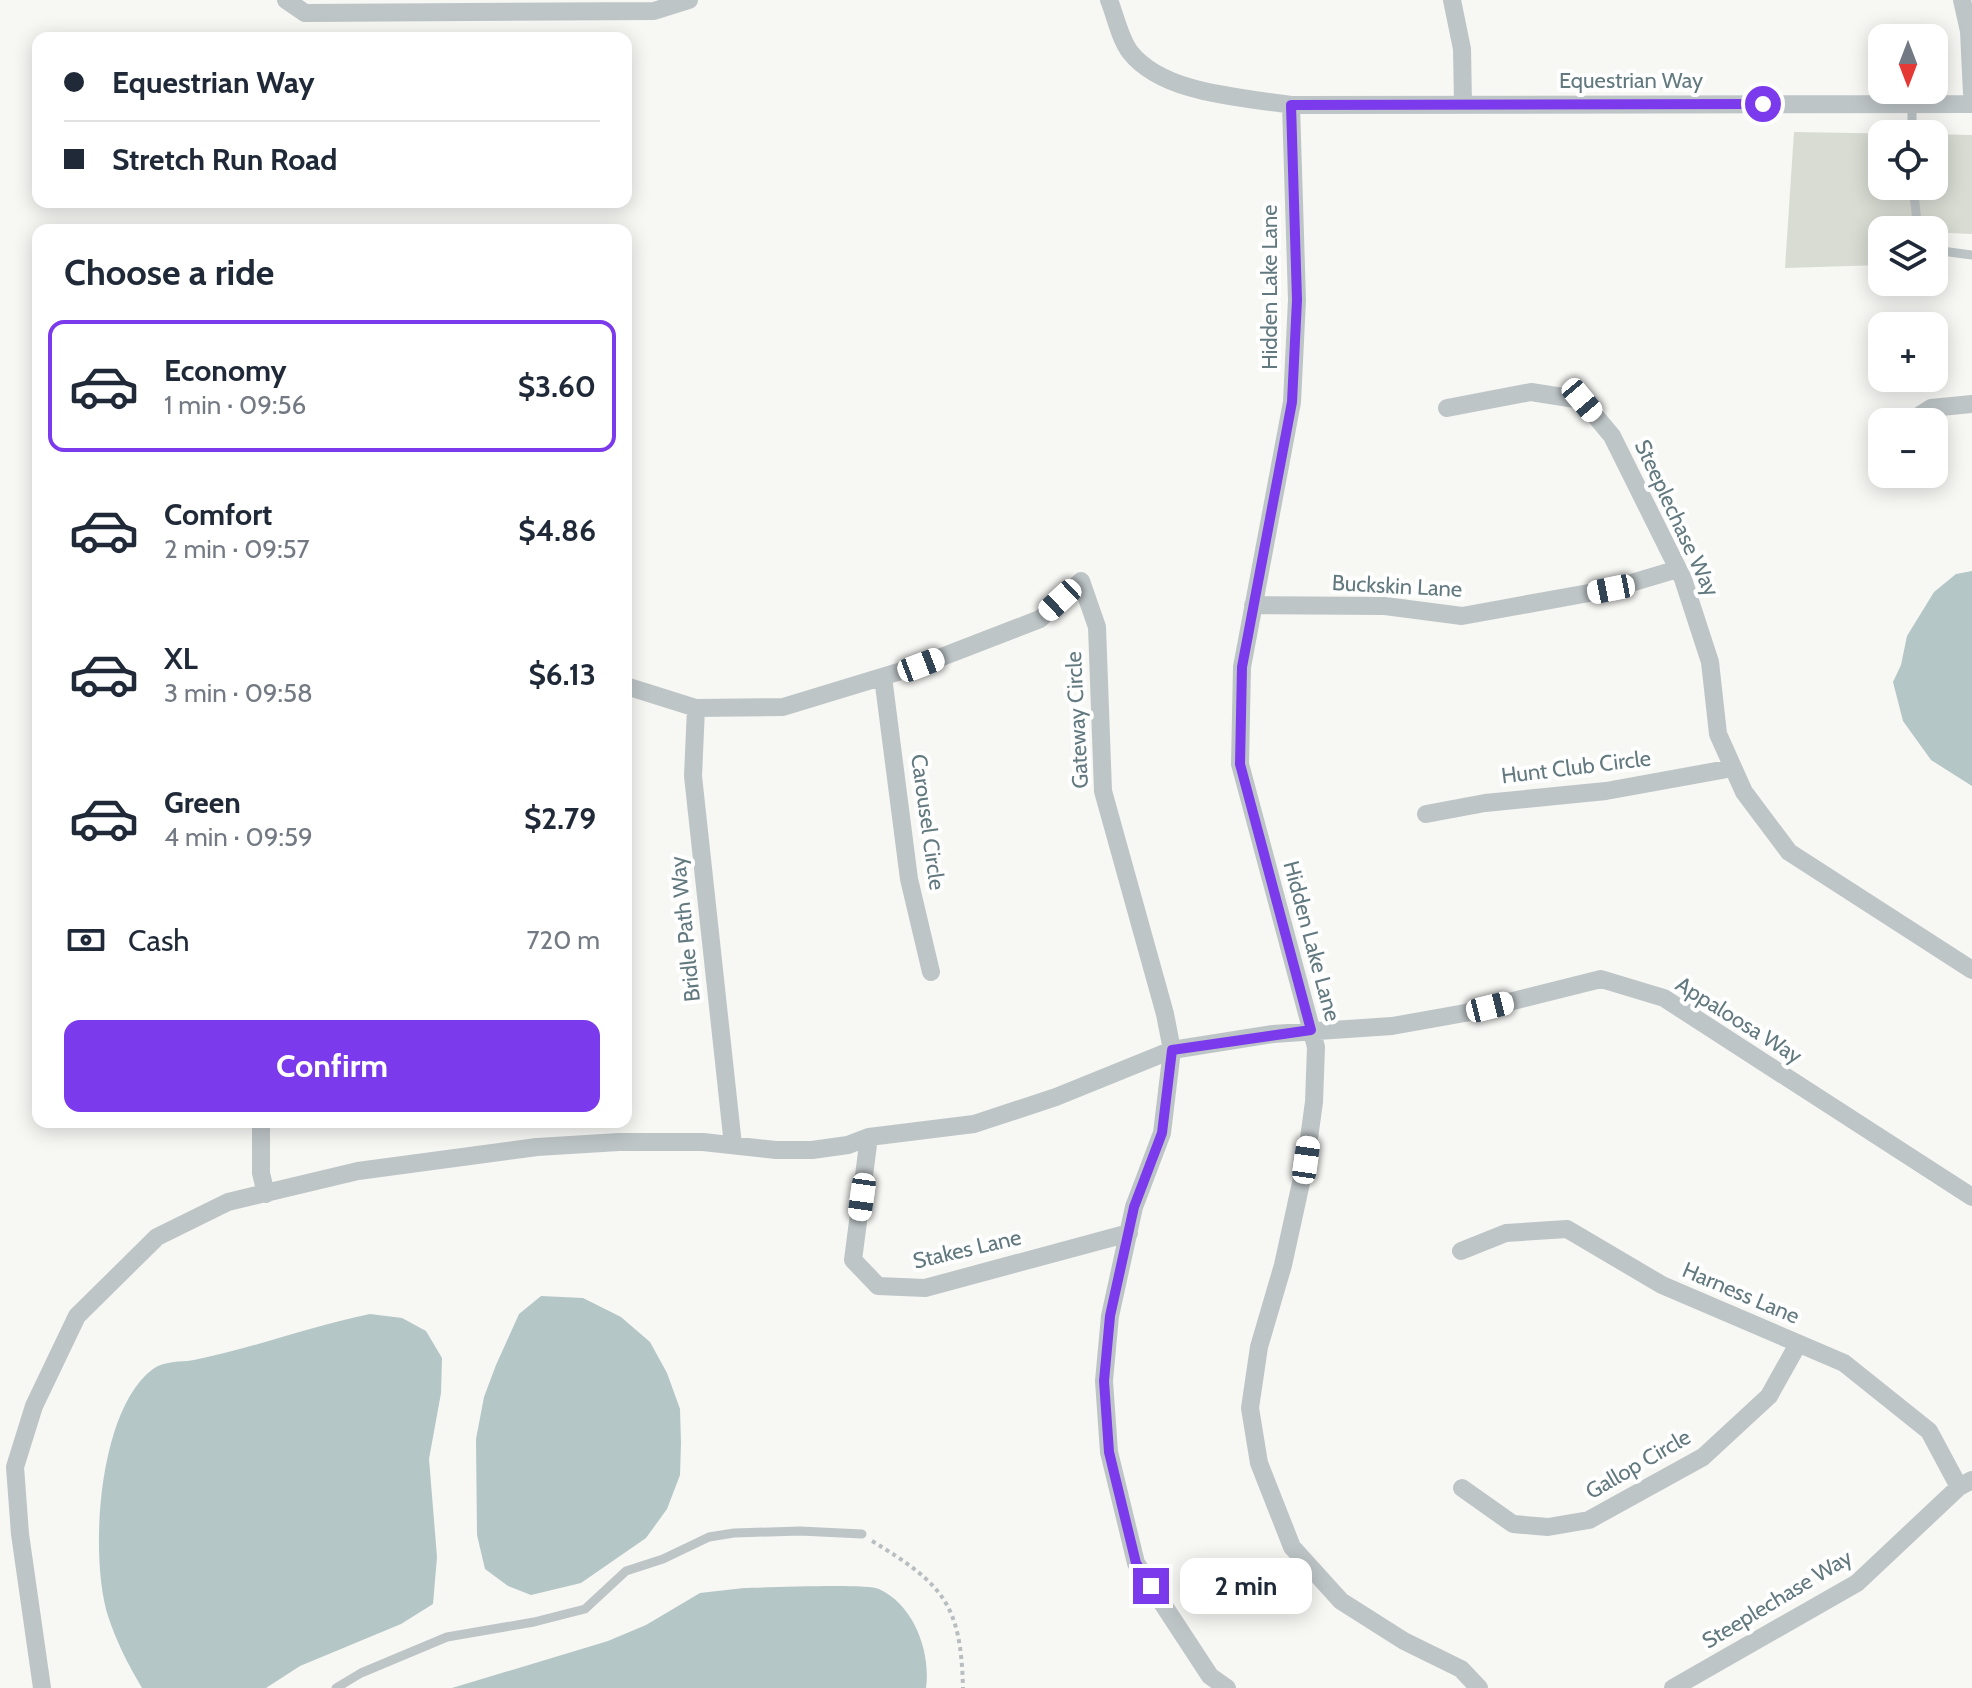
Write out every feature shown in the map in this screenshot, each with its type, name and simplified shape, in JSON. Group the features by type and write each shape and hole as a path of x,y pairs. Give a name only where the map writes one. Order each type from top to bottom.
{"street":[{"path":"286,0 305,13 493,6 654,11 689,0"},
{"name":"Equestrian Way","path":"1109,0 1130,51 1171,83 1291,105 1912,104"},
{"path":"1452,0 1462,49 1463,105"},
{"path":"1962,0 1969,31 1972,93"},
{"name":"Equestrian Way","path":"1948,104 1972,104"},
{"name":"Hidden Lake Lane","path":"1291,105 1297,300 1292,402 1242,667 1240,764 1316,1047 1314,1102 1306,1160 1283,1265 1259,1347 1250,1408 1259,1463 1292,1547 1341,1601 1404,1641 1461,1669 1479,1688"},
{"name":"Steeplechase Way","path":"1447,408 1531,392 1582,400 1612,436 1678,569 1710,662 1718,734 1744,792 1789,852 1972,970"},
{"path":"1931,408 1972,404"},
{"name":"Buckskin Lane","path":"1253,605 1385,606 1462,616 1611,589 1678,569"},
{"name":"Gateway Circle","path":"632,688 696,708 783,707 883,677 1040,619 1081,581 1097,627 1103,791 1165,1014 1172,1050"},
{"name":"Carousel Circle","path":"883,677 909,879 931,972"},
{"name":"Bridle Path Way","path":"696,708 693,776 733,1145"},
{"name":"Hunt Club Circle","path":"1426,814 1485,803 1606,791 1733,768"},
{"name":"Appaloosa Way","path":"42,1688 20,1534 15,1467 34,1406 77,1316 157,1237 228,1202 358,1171 473,1154 619,1142 733,1145 776,1150 812,1150 848,1145 869,1137 974,1124 1056,1097 1172,1050 1311,1030 1392,1026 1465,1013 1601,979 1664,998 1972,1197"},
{"path":"1172,1050 1162,1133 1134,1207 1110,1316 1104,1381 1109,1452 1136,1563 1210,1676 1227,1688"},
{"path":"261,1128 261,1173 266,1194"},
{"name":"Stakes Lane","path":"869,1137 853,1260 878,1286 925,1288 1129,1233"},
{"name":"Harness Lane","path":"1461,1251 1506,1233 1567,1229 1662,1285 1844,1363 1929,1431 1965,1483"},
{"name":"Gallop Circle","path":"1462,1488 1513,1524 1548,1527 1589,1520 1703,1457 1769,1396 1798,1344"},
{"name":"Steeplechase Way","path":"1673,1688 1857,1583 1965,1483"}],"lane":[{"path":"1912,104 1912,120"},
{"path":"1948,252 1972,255"},
{"path":"336,1688 361,1673 447,1637 534,1622 585,1609 626,1571 663,1559 709,1537 800,1531 862,1534"}],"path":[{"path":"862,1534 905,1561 942,1593 959,1634 963,1688"}],"shaded area":[{"path":"1794,132 1868,133 1868,200 1948,200 1948,134 1972,135 1972,234 1948,233 1948,216 1868,216 1868,265 1785,268"},
{"path":"1972,571 1972,786 1931,760 1903,721 1893,682 1901,665 1907,636 1934,592 1956,574"},
{"path":"541,1296 583,1298 621,1317 650,1342 667,1373 680,1409 680,1475 667,1509 646,1538 581,1583 531,1595 508,1586 485,1569 477,1535 476,1439 484,1397 519,1314"},
{"path":"370,1314 402,1318 426,1331 442,1358 441,1393 429,1459 437,1557 433,1604 401,1624 300,1666 266,1688 142,1688 108,1616 99,1558 99,1522 110,1449 120,1416 134,1389 162,1364 216,1355"},
{"path":"836,1586 879,1589 902,1606 918,1631 926,1660 926,1688 452,1688 608,1641 646,1625 700,1593 744,1588"}],"route":[{"path":"1151,1586 1136,1563 1109,1452 1104,1381 1110,1316 1134,1207 1162,1133 1172,1050 1311,1030 1240,764 1242,667 1292,402 1297,300 1291,105 1763,104"}]}
